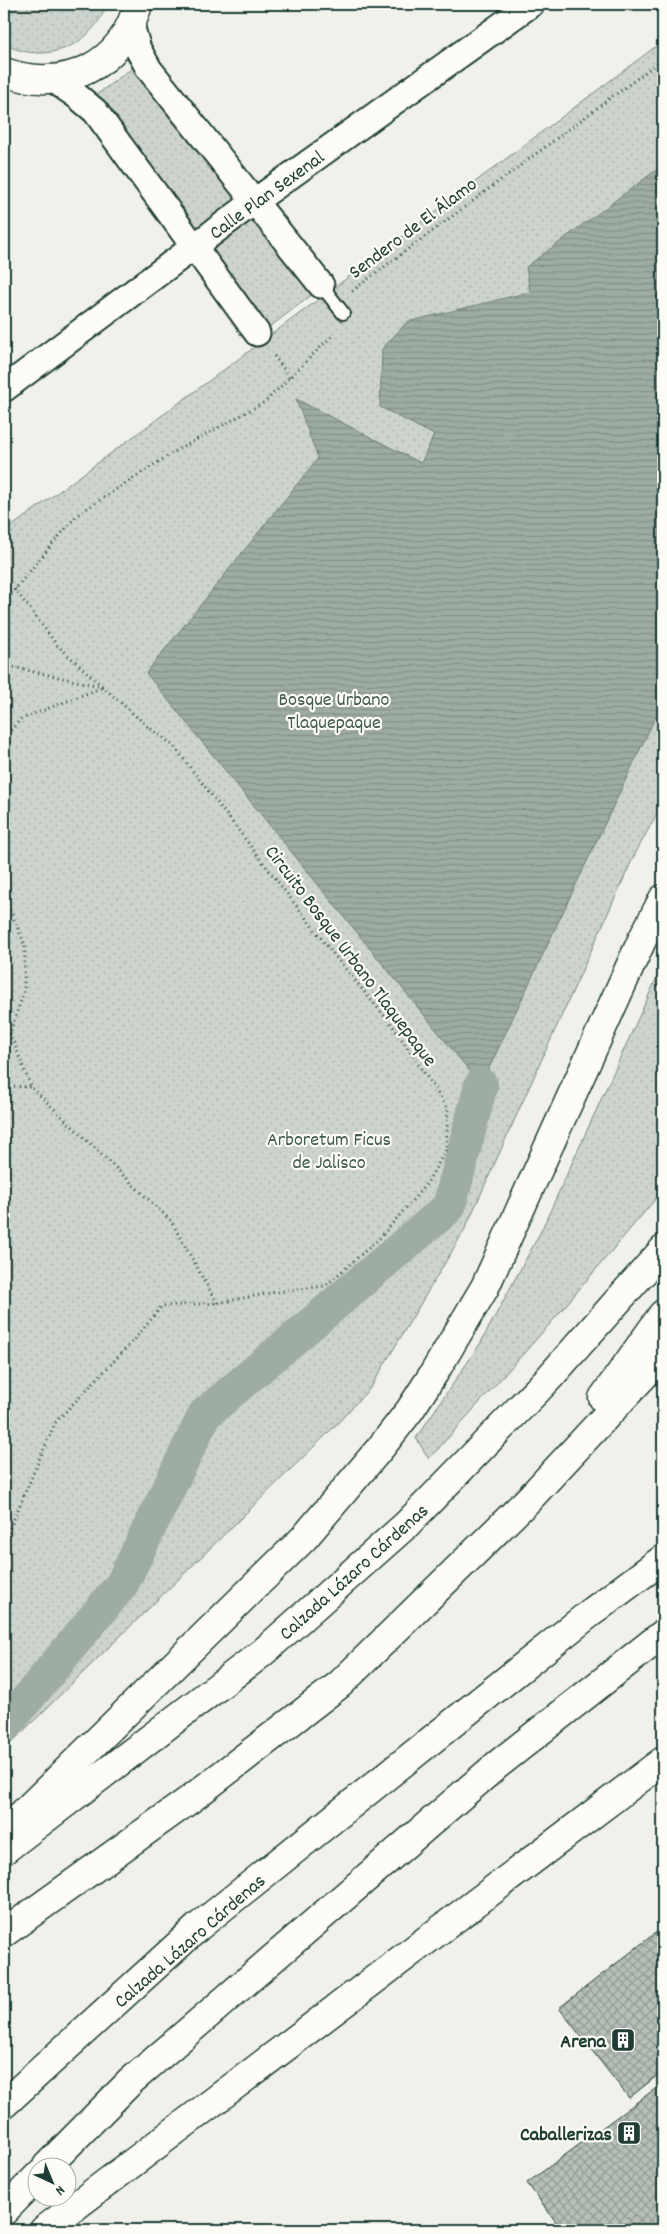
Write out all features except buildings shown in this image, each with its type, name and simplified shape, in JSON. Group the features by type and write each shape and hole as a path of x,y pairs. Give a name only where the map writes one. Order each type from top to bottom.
{"main road":[{"path":"7,76 34,80 54,80 85,71 112,52 134,15"},
{"path":"4,1832 304,1538 410,1410 485,1287 642,940 663,899"},
{"name":"Calzada Lázaro Cárdenas","path":"4,1850 262,1653 406,1525 549,1378 663,1250"},
{"path":"529,1499 663,1314"},
{"path":"4,1933 192,1798 340,1684 529,1499 663,1355"},
{"name":"Calzada Lázaro Cárdenas","path":"4,2104 198,1927 589,1614 663,1559"},
{"path":"57,2156 146,2068 497,1765 663,1634"},
{"path":"44,2230 663,1760"},
{"path":"4,2211 28,2186"}],"street":[{"name":"Calle Plan Sexenal","path":"4,388 254,201 531,4"},
{"path":"134,15 138,49 149,69 321,284"},
{"path":"54,80 77,96 95,112 257,333"}],"lane":[{"path":"321,284 343,313"}],"path":[{"name":"Sendero de El Álamo","path":"4,608 15,589 77,515 172,453 265,402 343,325 345,296 663,59"},
{"path":"4,738 21,718 103,687 57,645 15,589"},
{"name":"Circuito Bosque Urbano Tlaquepaque","path":"4,665 103,687 147,726 173,745 334,955 395,1029 448,1109 446,1150 427,1183 380,1238 325,1286 276,1292 216,1303 162,1306 134,1340 55,1423 4,1542"},
{"path":"4,896 24,945 24,991 10,1032 4,1041"},
{"path":"10,1032 31,1087 171,1221 216,1303"},
{"path":"4,1086 31,1087"}],"green space":[{"path":"4,4 107,4 100,19 90,32 78,42 50,52 35,53 4,44"},
{"name":"Bosque Urbano Tlaquepaque","path":"663,41 663,802 633,858 465,1229 371,1387 334,1427 4,1750 4,532 263,341"},
{"path":"139,63 245,203 198,239 92,98"},
{"path":"251,211 313,294 267,329 203,246"},
{"path":"663,964 663,1190 549,1325 429,1459 416,1438 480,1344 541,1231"}],"shaded area":[{"path":"663,165 663,701 481,1085 146,673 318,458 296,399 421,463 434,435 380,407 382,349 407,322 530,292 526,267"}],"waterway":[{"path":"4,1727 122,1584 205,1414 449,1207 481,1085"}],"place":[{"name":"Arena","path":"623,2040"},
{"name":"Caballerizas","path":"629,2133"}],"park label":[{"name":"Arboretum Ficus de Jalisco","path":"329,1150"}]}
